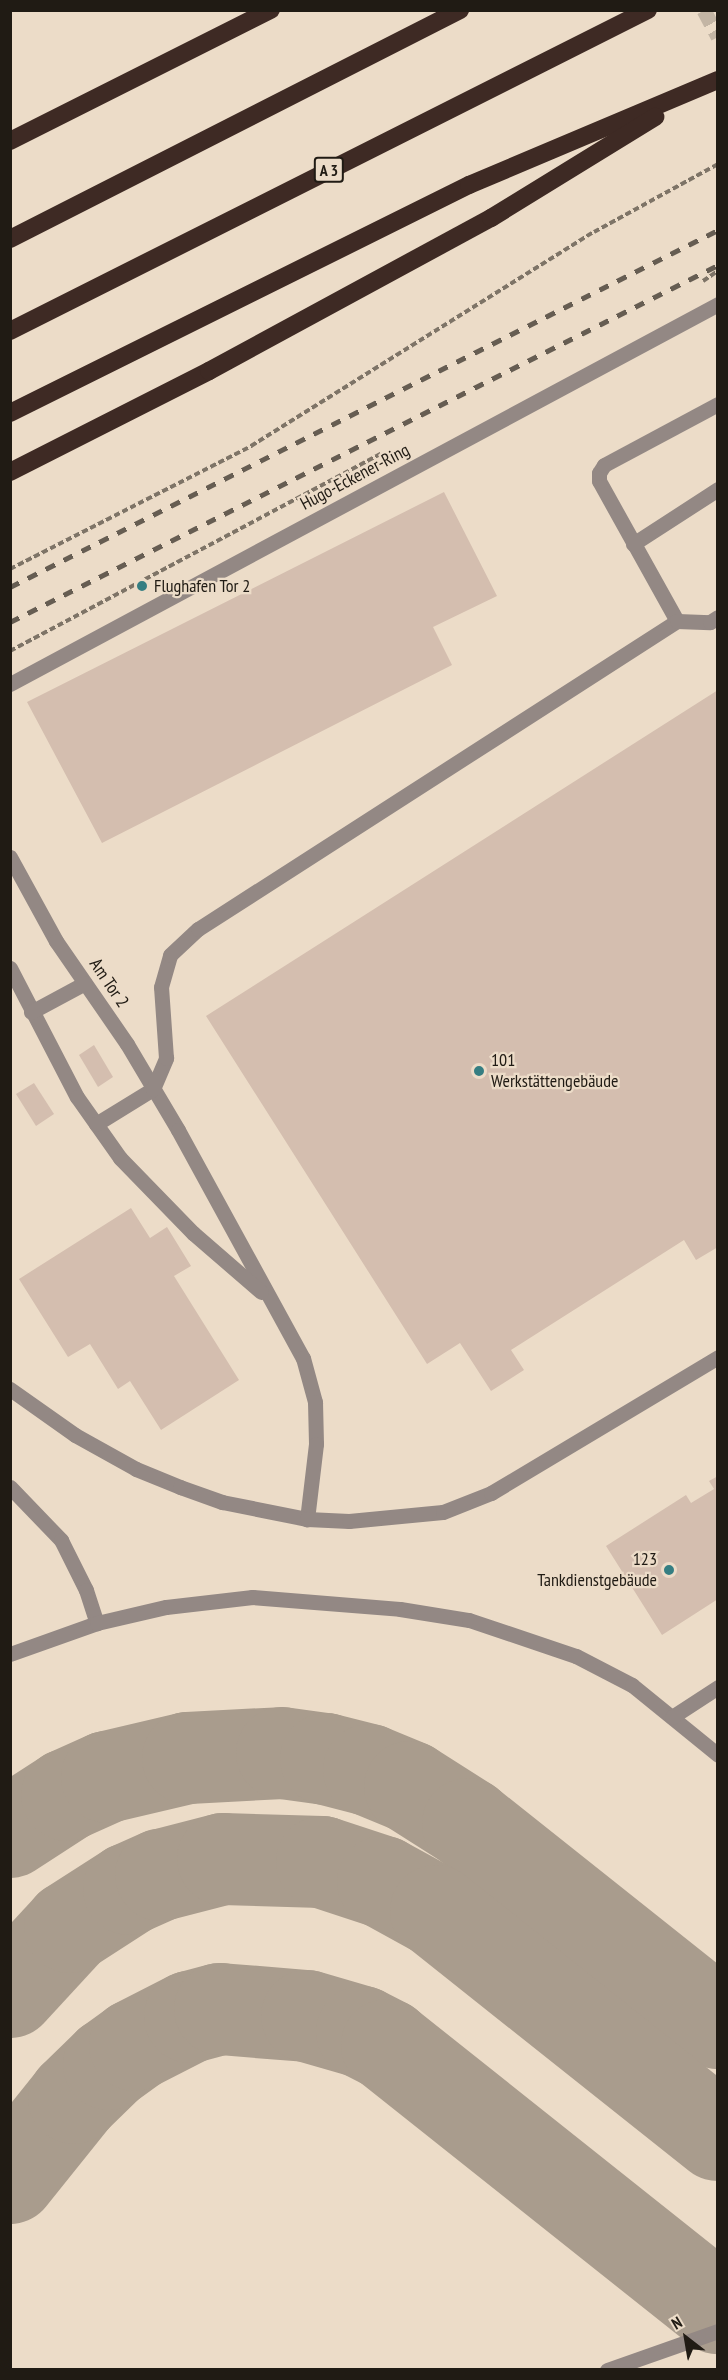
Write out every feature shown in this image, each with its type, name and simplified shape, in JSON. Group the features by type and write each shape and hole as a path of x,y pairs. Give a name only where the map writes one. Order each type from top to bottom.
{"highway":[{"path":"10,141 271,10"},
{"path":"10,239 460,10"},
{"name":"A 3","path":"10,331 648,10"},
{"path":"10,413 470,185 692,93 717,80"},
{"path":"10,472 209,371 491,218 576,169 692,93"}],"street":[{"name":"Hugo-Eckener-Ring","path":"10,684 717,304"},
{"path":"678,621 633,544 598,473 604,465 717,404"},
{"path":"633,544 717,489"},
{"path":"96,1124 153,1089 166,1058 161,987 170,955 198,929 678,621 715,624"},
{"name":"Am Tor 2","path":"10,857 56,941 178,1130 268,1298 303,1358 315,1402 316,1444 307,1519"},
{"path":"10,968 65,1076 120,1158 193,1233 268,1298"},
{"path":"31,1012 85,983"},
{"path":"10,1389 75,1435 136,1469 222,1502 307,1519 396,1519 443,1512 491,1493 717,1357"},
{"path":"10,1487 60,1540 86,1590 96,1623"},
{"path":"10,1654 96,1623 166,1606 252,1597 333,1600 469,1620 576,1656 632,1685 717,1755"},
{"path":"672,1717 717,1687"},
{"path":"607,2370 717,2331"}],"path":[{"path":"10,569 251,446 594,232 717,164"},
{"path":"692,288 717,271"},
{"path":"10,651 388,450"},
{"path":"10,798 10,805"}],"building":[{"path":"444,492 497,596 433,627 452,665 102,843 27,702"},
{"name":"101 Werkstättengebäude","path":"718,690 718,1247 696,1260 684,1240 511,1350 524,1370 491,1391 460,1343 427,1364 206,1016"},
{"path":"94,1045 113,1077 98,1087 79,1055"},
{"path":"34,1083 54,1114 36,1126 16,1094"},
{"path":"131,1208 150,1238 167,1227 191,1266 174,1276 239,1380 161,1430 130,1381 118,1389 90,1344 68,1357 19,1279"},
{"name":"123 Tankdienstgebäude","path":"718,1476 718,1599 662,1635 606,1546 686,1495 691,1503 714,1489 709,1481"}],"taxiway":[{"path":"10,1832 67,1795 107,1777 188,1758 282,1753 326,1759 369,1770 410,1787 468,1824 718,2023"},
{"path":"10,1992 70,1927 129,1889 161,1875 223,1859 322,1862 383,1882 436,1911 718,2135"},
{"path":"10,2178 74,2098 109,2064 135,2045 190,2017 220,2009 307,2016 362,2032 387,2045 718,2308"}],"tunnel":[{"path":"704,10 718,36"}],"railway":[{"path":"10,587 718,230"},
{"path":"10,622 718,265"}],"place":[{"name":"Flughafen Tor 2","path":"142,586"},
{"name":"101 Werkstättengebäude","path":"479,1071"},
{"name":"123 Tankdienstgebäude","path":"669,1570"}]}
